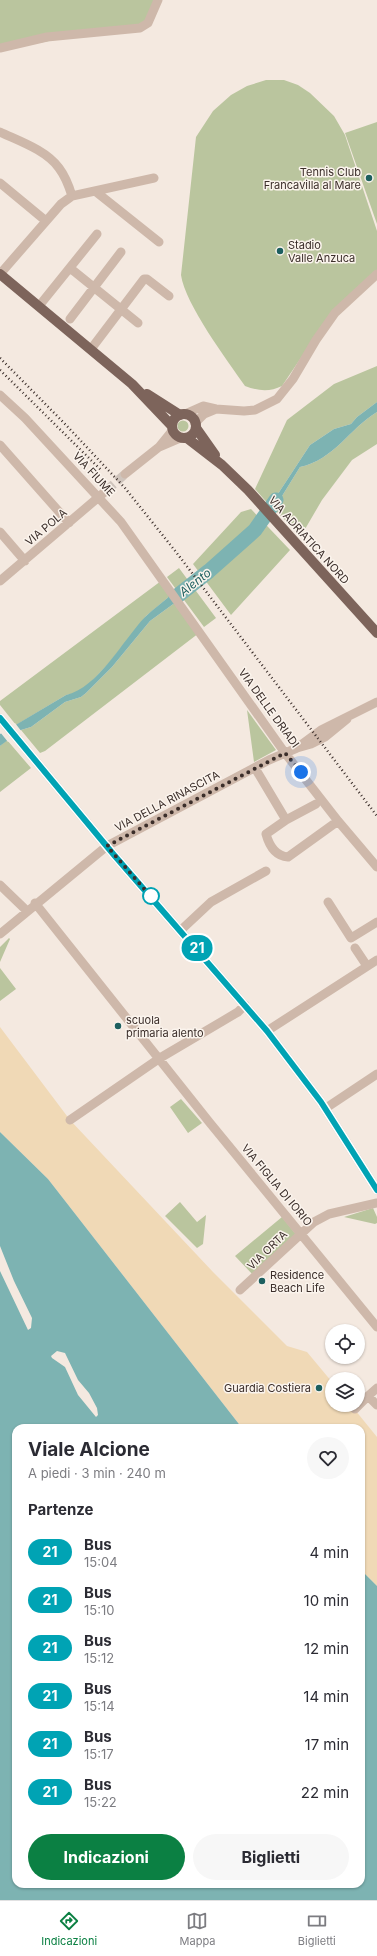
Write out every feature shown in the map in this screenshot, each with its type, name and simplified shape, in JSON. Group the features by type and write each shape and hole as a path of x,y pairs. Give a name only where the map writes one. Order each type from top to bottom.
{"main road":[{"path":"0,274 132,384 182,414 191,417 195,425 193,434 178,433 174,419 182,414"},
{"name":"VIA ADRIATICA NORD","path":"132,384 178,433 222,465 248,490 377,633"},
{"name":"VIA ADRIATICA NORD","path":"195,425 222,465"}],"street":[{"path":"0,48 47,37 140,28 148,23 158,0"},
{"path":"0,132 43,154 58,166 66,180 72,196"},
{"path":"0,274 61,204 72,196 154,178"},
{"path":"0,183 46,221"},
{"path":"95,191 159,242"},
{"path":"39,306 97,234"},
{"path":"70,319 121,252"},
{"path":"70,268 138,323"},
{"path":"182,414 204,406 216,409 244,411 255,410 277,399 293,379 316,340 335,313 377,274"},
{"path":"91,349 144,279 147,279 169,296"},
{"name":"VIA FIUME","path":"0,395 25,418 99,497 121,522 162,577"},
{"path":"195,425 204,414 216,409"},
{"path":"125,474 178,433"},
{"path":"0,444 69,523"},
{"name":"VIA POLA","path":"0,581 107,490"},
{"path":"0,532 25,561"},
{"name":"VIA DELLE DRIADI","path":"162,577 285,753 338,821 377,867"},
{"name":"VIA DELLA RINASCITA","path":"0,934 107,846 255,768 297,748 321,730 347,719 377,702"},
{"path":"0,718 107,846 267,1031 326,1108 377,1190"},
{"path":"255,768 286,820"},
{"path":"316,804 286,820 266,834 273,850 283,857 288,857 338,821"},
{"path":"181,930 210,902 266,871"},
{"path":"0,885 27,911"},
{"path":"328,902 351,938 377,922"},
{"name":"VIA FIGLIA DI IORIO","path":"35,904 160,1058 210,1123 377,1327"},
{"path":"355,948 367,966"},
{"path":"267,1031 377,960"},
{"path":"70,1120 160,1058 238,1012 245,1005"},
{"path":"326,1108 377,1074"},
{"name":"VIA ORTA","path":"240,1290 276,1259 314,1222 329,1214 377,1203"},
{"path":"365,1399 377,1388"},
{"path":"368,1396 377,1405"}],"green space":[{"path":"0,0 161,0 148,23 0,50"},
{"name":"Stadio Valle Anzuca","path":"266,80 284,80 298,85 310,93 334,116 345,135 377,231 377,272 319,331 282,386 264,390 245,386 198,316 184,287 181,275 196,137 213,111 231,95 247,86"},
{"name":"Tennis Club Francavilla al Mare","path":"377,122 377,224 345,133"},
{"path":"377,366 377,402 357,417 351,424 334,429 310,445 270,506 255,489 287,420 334,384"},
{"path":"377,412 377,444 352,460 322,500 301,536 274,509 300,467 323,458 358,426"},
{"path":"183,420 187,422 189,426 187,430 183,432 179,430 177,426 179,422"},
{"path":"251,509 290,550 231,615 193,564 241,512"},
{"path":"179,568 216,618 204,627 167,577"},
{"path":"161,581 171,595 146,616 110,662 90,683 77,693 66,695 16,725 0,705 0,701"},
{"path":"176,602 199,633 45,751 40,753 21,730 31,727 65,702 81,697 86,693 112,667 150,621"},
{"path":"247,710 276,750 254,762"},
{"path":"7,740 31,768 0,792 0,746"},
{"path":"9,938 10,939 0,962 0,947"},
{"path":"0,968 16,989 0,1001"},
{"path":"181,1099 202,1123 188,1133 170,1107"},
{"path":"180,1202 197,1222 206,1215 203,1244 197,1248 165,1216"},
{"path":"373,1208 377,1217 377,1223 375,1224 344,1217"},
{"path":"282,1217 298,1237 254,1276 235,1256"}],"sand":[{"path":"0,1027 70,1120 213,1272 287,1346 307,1352 325,1374 325,1412 357,1412 377,1437 377,1586 365,1574 365,1424 239,1424 48,1179 0,1132"}],"water":[{"path":"377,402 377,412 358,426 323,458 300,467 274,509 270,506 310,445 334,429 351,424 357,417"},
{"path":"189,582 195,590 182,597 178,591"},
{"path":"171,595 176,602 150,621 112,667 86,693 81,697 65,702 31,727 21,730 0,746 0,734 66,695 78,691 89,683 109,662 145,617"},
{"path":"0,1132 48,1179 239,1424 12,1424 12,1888 365,1888 365,1574 377,1586 377,1900 0,1900"}],"pier":[{"path":"15,723 22,732 8,742 0,732"},
{"path":"0,1246 14,1281 32,1318 31,1328 28,1330 0,1271"},
{"path":"57,1351 65,1353 78,1380 89,1393 97,1408 98,1415 96,1417 78,1395 65,1367 52,1358 51,1356"}],"waterway":[{"name":"Alento","path":"176,597 209,571 255,530 276,500"}],"tunnel":[{"path":"107,490 125,474"}],"railway":[{"path":"0,358 125,488 176,552 377,816"},
{"path":"0,370 101,470"}],"bus line":[{"name":"21","path":"0,718 114,855 206,959 267,1031 328,1111 377,1190"}],"place":[{"name":"Tennis Club Francavilla al Mare","path":"369,178"},
{"name":"Stadio Valle Anzuca","path":"280,251"},
{"name":"scuola primaria alento","path":"118,1026"},
{"name":"Residence Beach Life","path":"262,1281"},
{"name":"Guardia Costiera","path":"319,1388"}],"route":[{"path":"151,896 152,898 107,846 269,760 285,753 301,772"}]}
